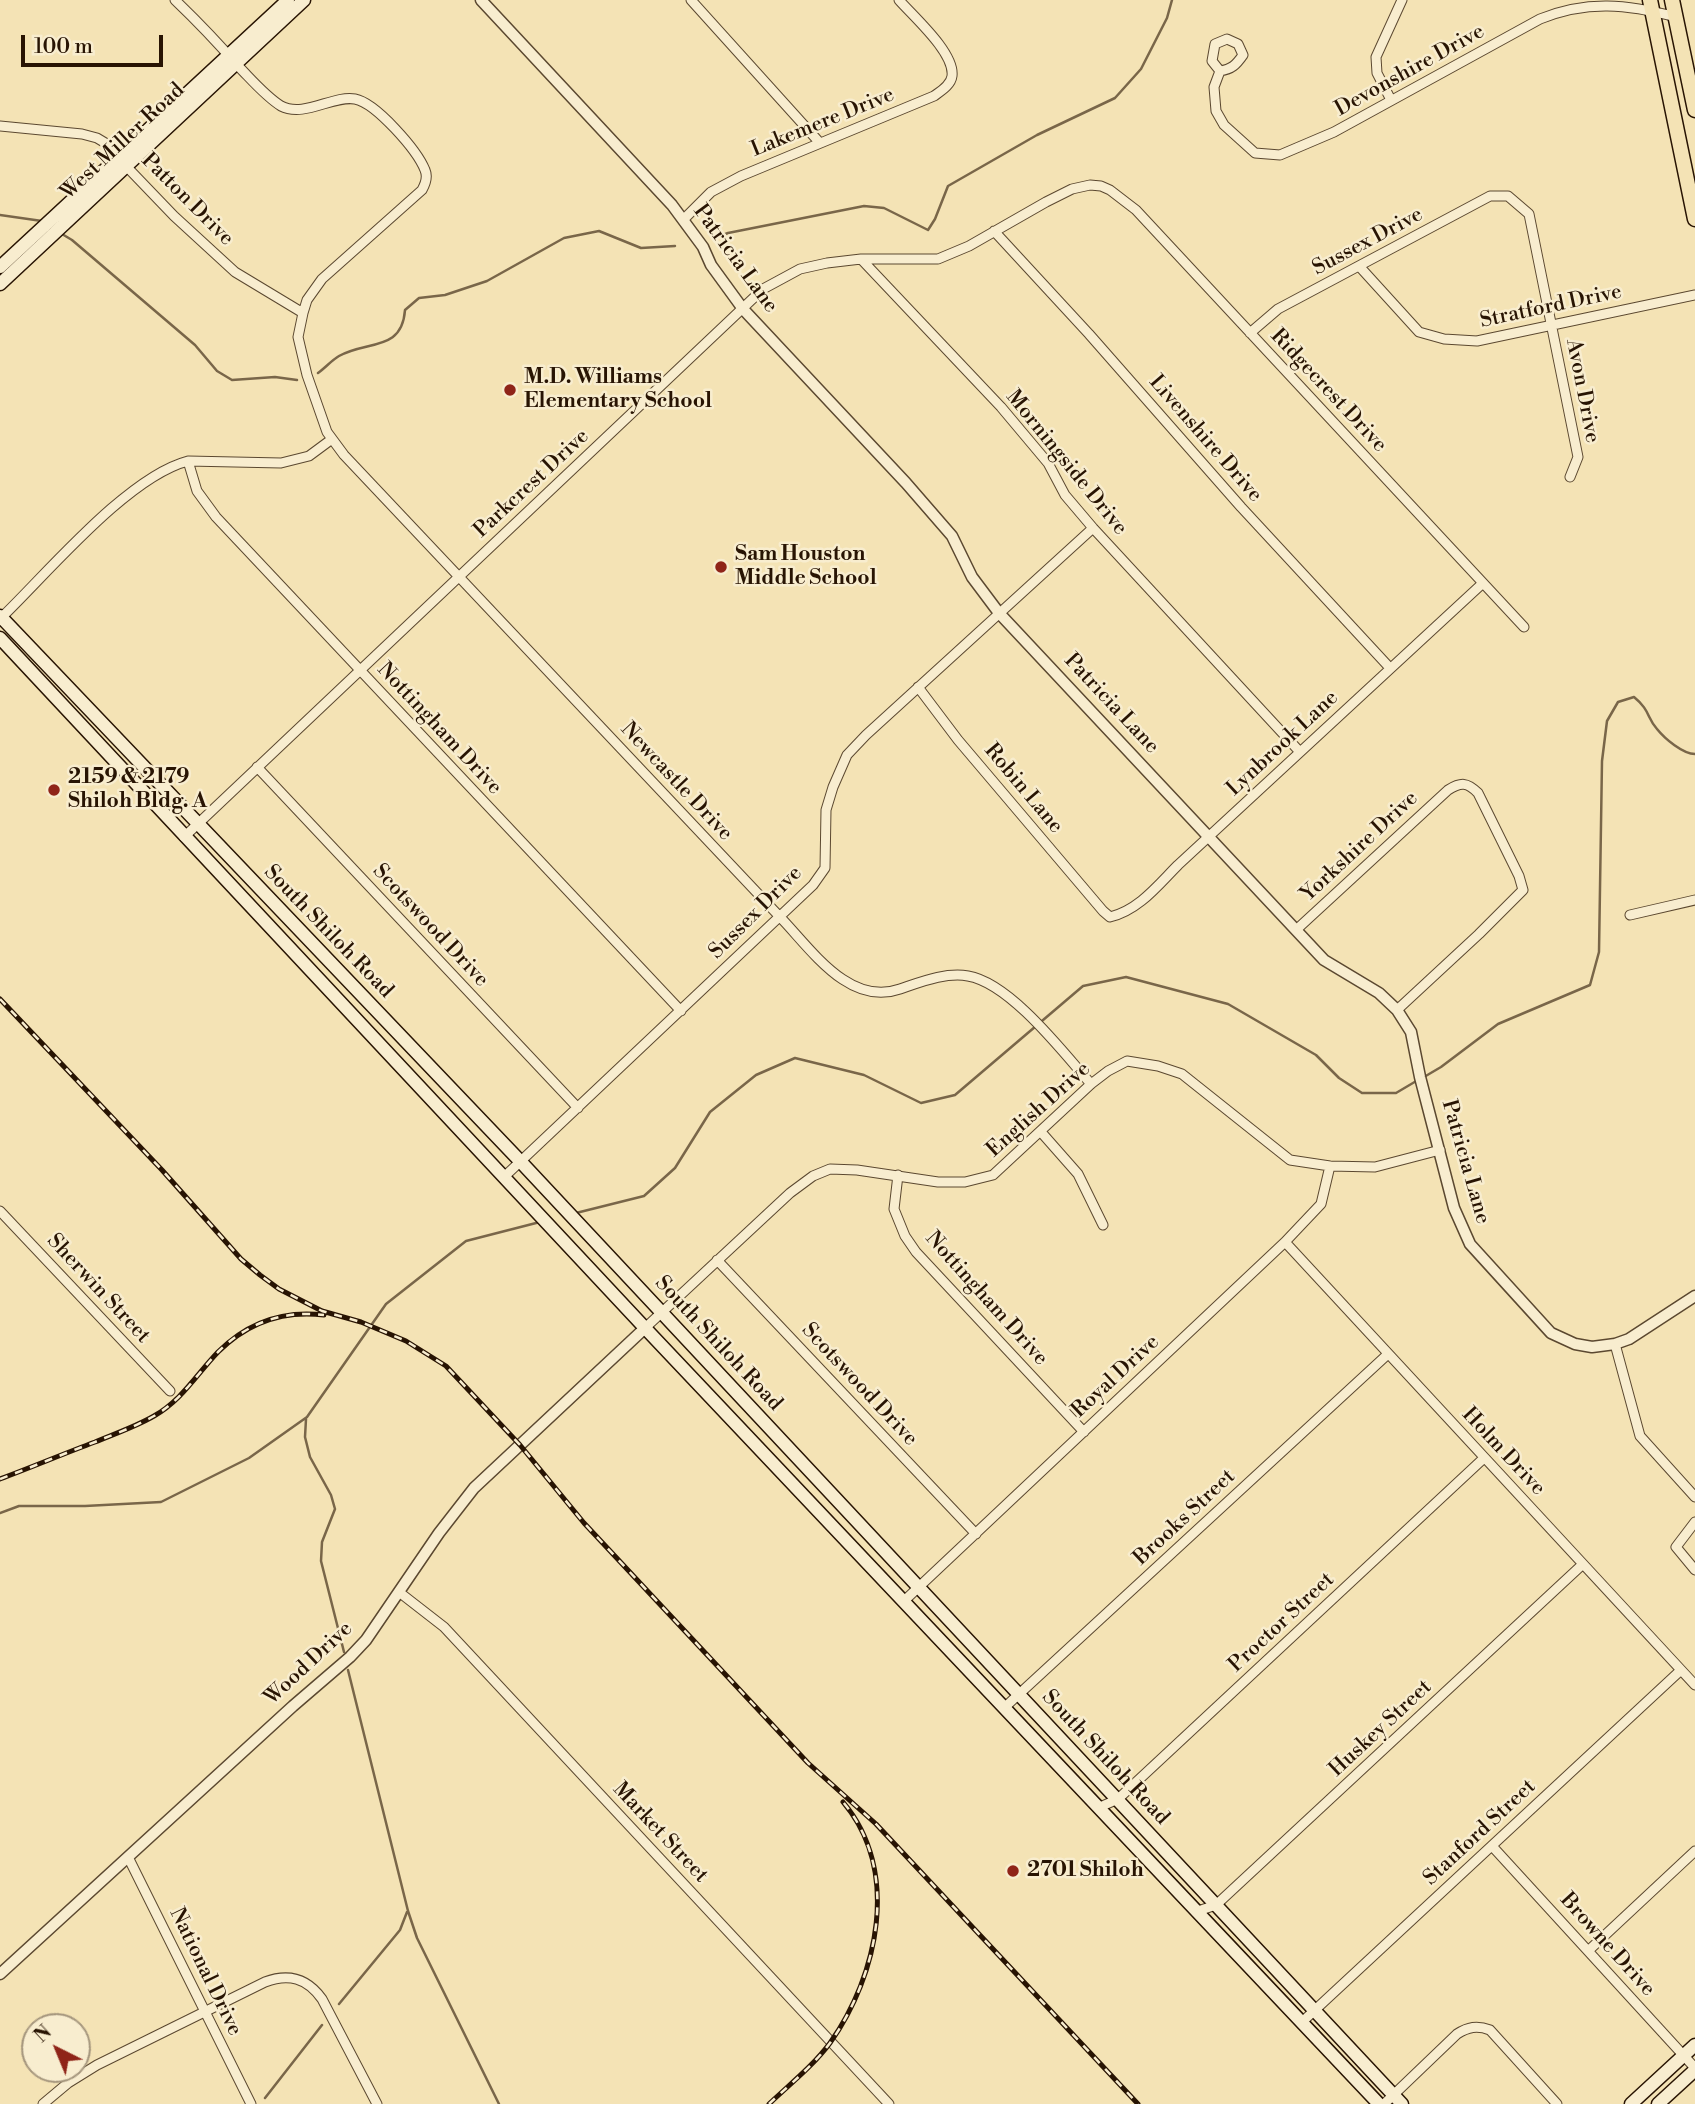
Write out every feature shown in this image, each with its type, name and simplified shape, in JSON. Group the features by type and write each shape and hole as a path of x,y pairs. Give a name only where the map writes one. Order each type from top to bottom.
{"main road":[{"name":"West Miller Road","path":"0,284 123,161 232,59 288,0"},
{"name":"West Miller Road","path":"232,59 304,0"},
{"path":"1672,0 1695,110"},
{"path":"1651,6 1695,219"},
{"name":"West Miller Road","path":"0,267 123,161"},
{"name":"South Shiloh Road","path":"0,618 662,1312 1315,2011 1390,2102"},
{"name":"South Shiloh Road","path":"0,638 645,1328 1303,2022 1390,2102"},
{"path":"1631,2104 1695,2045"},
{"path":"1658,2104 1695,2069"}],"street":[{"path":"175,0 284,108 315,108 346,99 357,99 377,112 414,150 426,172 426,182 422,190 322,279 307,300 303,313"},
{"name":"Patricia Lane","path":"481,0 684,219 704,247 711,265 743,309 952,536 972,577 999,613 1324,960 1379,993 1397,1010 1411,1032 1454,1208 1464,1233 1470,1244 1551,1333 1575,1344 1592,1347 1615,1344 1640,1333 1695,1296"},
{"path":"691,0 820,143"},
{"name":"Lakemere Drive","path":"684,219 711,192 753,170 934,96 948,85 952,76 950,58 899,0"},
{"path":"1391,100 1377,73 1376,57 1402,0"},
{"name":"Devonshire Drive","path":"1220,71 1214,87 1216,111 1224,125 1255,153 1280,155 1334,132 1540,19 1562,11 1596,4 1651,6 1675,18"},
{"name":"Patton Drive","path":"0,126 82,134 97,138 111,147 174,216 235,272 303,313"},
{"name":"Parkcrest Drive","path":"184,837 763,289 800,270 827,263 861,259 938,259 969,246 1072,190 1090,184 1101,186"},
{"name":"Ridgecrest Drive","path":"1101,186 1136,210 1524,627"},
{"name":"Sussex Drive","path":"1250,333 1278,309 1490,195 1508,196"},
{"name":"Avon Drive","path":"1508,196 1529,214 1577,457 1570,477"},
{"name":"Livenshire Drive","path":"994,231 1089,334 1241,507 1390,668"},
{"name":"Morningside Drive","path":"861,259 1009,416 1048,463 1065,495 1093,528 1300,752"},
{"name":"Stratford Drive","path":"1359,266 1419,332 1444,339 1477,341 1695,295"},
{"name":"Newcastle Drive","path":"303,313 298,337 307,375 327,432 332,439 390,505 841,979 853,987 871,993 893,992 928,980 968,976 996,987 1012,999 1091,1084"},
{"path":"0,618 91,529 147,479 188,461 281,463 309,456 332,439"},
{"name":"Nottingham Drive","path":"188,461 204,503 681,1011"},
{"name":"Sussex Drive","path":"505,1176 813,885 825,868 826,810 847,755 1093,528"},
{"name":"Lynbrook Lane","path":"1103,911 1110,917 1129,910 1146,898 1483,583"},
{"name":"Robin Lane","path":"918,687 958,740 1103,911"},
{"name":"Scotswood Drive","path":"257,767 578,1108"},
{"name":"Yorkshire Drive","path":"1296,930 1448,790 1458,783 1469,784 1478,793 1519,876 1523,890 1397,1010"},
{"path":"1630,915 1695,900"},
{"name":"English Drive","path":"645,1328 790,1193 813,1176 830,1169 858,1170 938,1182 965,1182 993,1175 1091,1084 1126,1062 1158,1066 1182,1074 1290,1160 1330,1166 1375,1167 1440,1150"},
{"path":"1041,1132 1077,1174 1103,1225"},
{"name":"Royal Drive","path":"905,1600 1284,1242 1321,1204 1330,1166"},
{"name":"Nottingham Drive","path":"898,1175 894,1209 905,1236 916,1252 1084,1432"},
{"name":"Sherwin Street","path":"0,1211 170,1391"},
{"name":"Holm Drive","path":"1284,1242 1695,1685"},
{"name":"Scotswood Drive","path":"717,1260 976,1534"},
{"name":"Wood Drive","path":"0,1974 350,1657 366,1640 439,1533 474,1488 645,1328"},
{"path":"1615,1344 1640,1436 1695,1497"},
{"name":"Brooks Street","path":"1005,1707 1388,1354"},
{"name":"Proctor Street","path":"1100,1807 1118,1799 1484,1458"},
{"path":"1695,1522 1676,1547 1695,1570"},
{"name":"Huskey Street","path":"1198,1911 1216,1905 1583,1564"},
{"name":"Market Street","path":"399,1592 444,1627 888,2104"},
{"name":"Stanford Street","path":"1303,2022 1681,1670"},
{"name":"Browne Drive","path":"1492,1846 1695,2069"},
{"path":"1588,1951 1695,1851"},
{"name":"National Drive","path":"128,1857 251,2104"},
{"path":"43,2104 68,2083 97,2065 277,1977 303,1980 314,1988 377,2104"},
{"path":"1390,2102 1466,2028 1481,2026 1490,2030 1557,2104"}],"waterway":[{"path":"715,238 728,233 864,206 884,208 928,230 948,186 1037,135 1115,98 1141,69 1167,18 1172,0"},
{"path":"0,215 42,221"},
{"path":"318,373 339,356 390,339 397,333 405,310 419,298 445,295 487,281 564,238 599,231 641,248 675,246"},
{"path":"62,234 195,345 217,371 232,380 275,377 297,380"},
{"path":"1424,1077 1498,1024 1590,985 1599,952 1602,761 1607,721 1618,702 1634,697 1665,737 1680,749 1695,754"},
{"path":"576,1213 644,1196 675,1168 710,1112 756,1075 795,1058 864,1075 921,1103 955,1095 1083,986 1126,977 1228,1004 1316,1055 1339,1078 1362,1093 1396,1093 1418,1080"},
{"path":"0,1513 19,1506 161,1502 249,1458 307,1417 386,1304 466,1241 540,1222"},
{"path":"306,1419 305,1437 310,1457 331,1495 335,1509 322,1542 321,1561 344,1652"},
{"path":"348,1670 417,1938 499,2104"},
{"path":"339,2004 400,1930 407,1912"},
{"path":"265,2098 322,2025"}],"railway":[{"path":"0,999 162,1170 241,1259 260,1275 279,1289 322,1311 361,1322 406,1341 446,1366 520,1445 584,1523 808,1763 876,1824 1138,2104"},
{"path":"0,1479 139,1424 164,1410 181,1395 218,1352 253,1326 280,1317 324,1315"},
{"path":"769,2104 809,2067 830,2043 847,2016 870,1955 876,1923 877,1891 872,1859 861,1829 843,1802"}],"place":[{"name":"M.D. Williams Elementary School","path":"510,390"},
{"name":"Sam Houston Middle School","path":"721,567"},
{"name":"2159 & 2179 Shiloh Bldg. A","path":"54,790"},
{"name":"2701 Shiloh","path":"1013,1871"}]}
